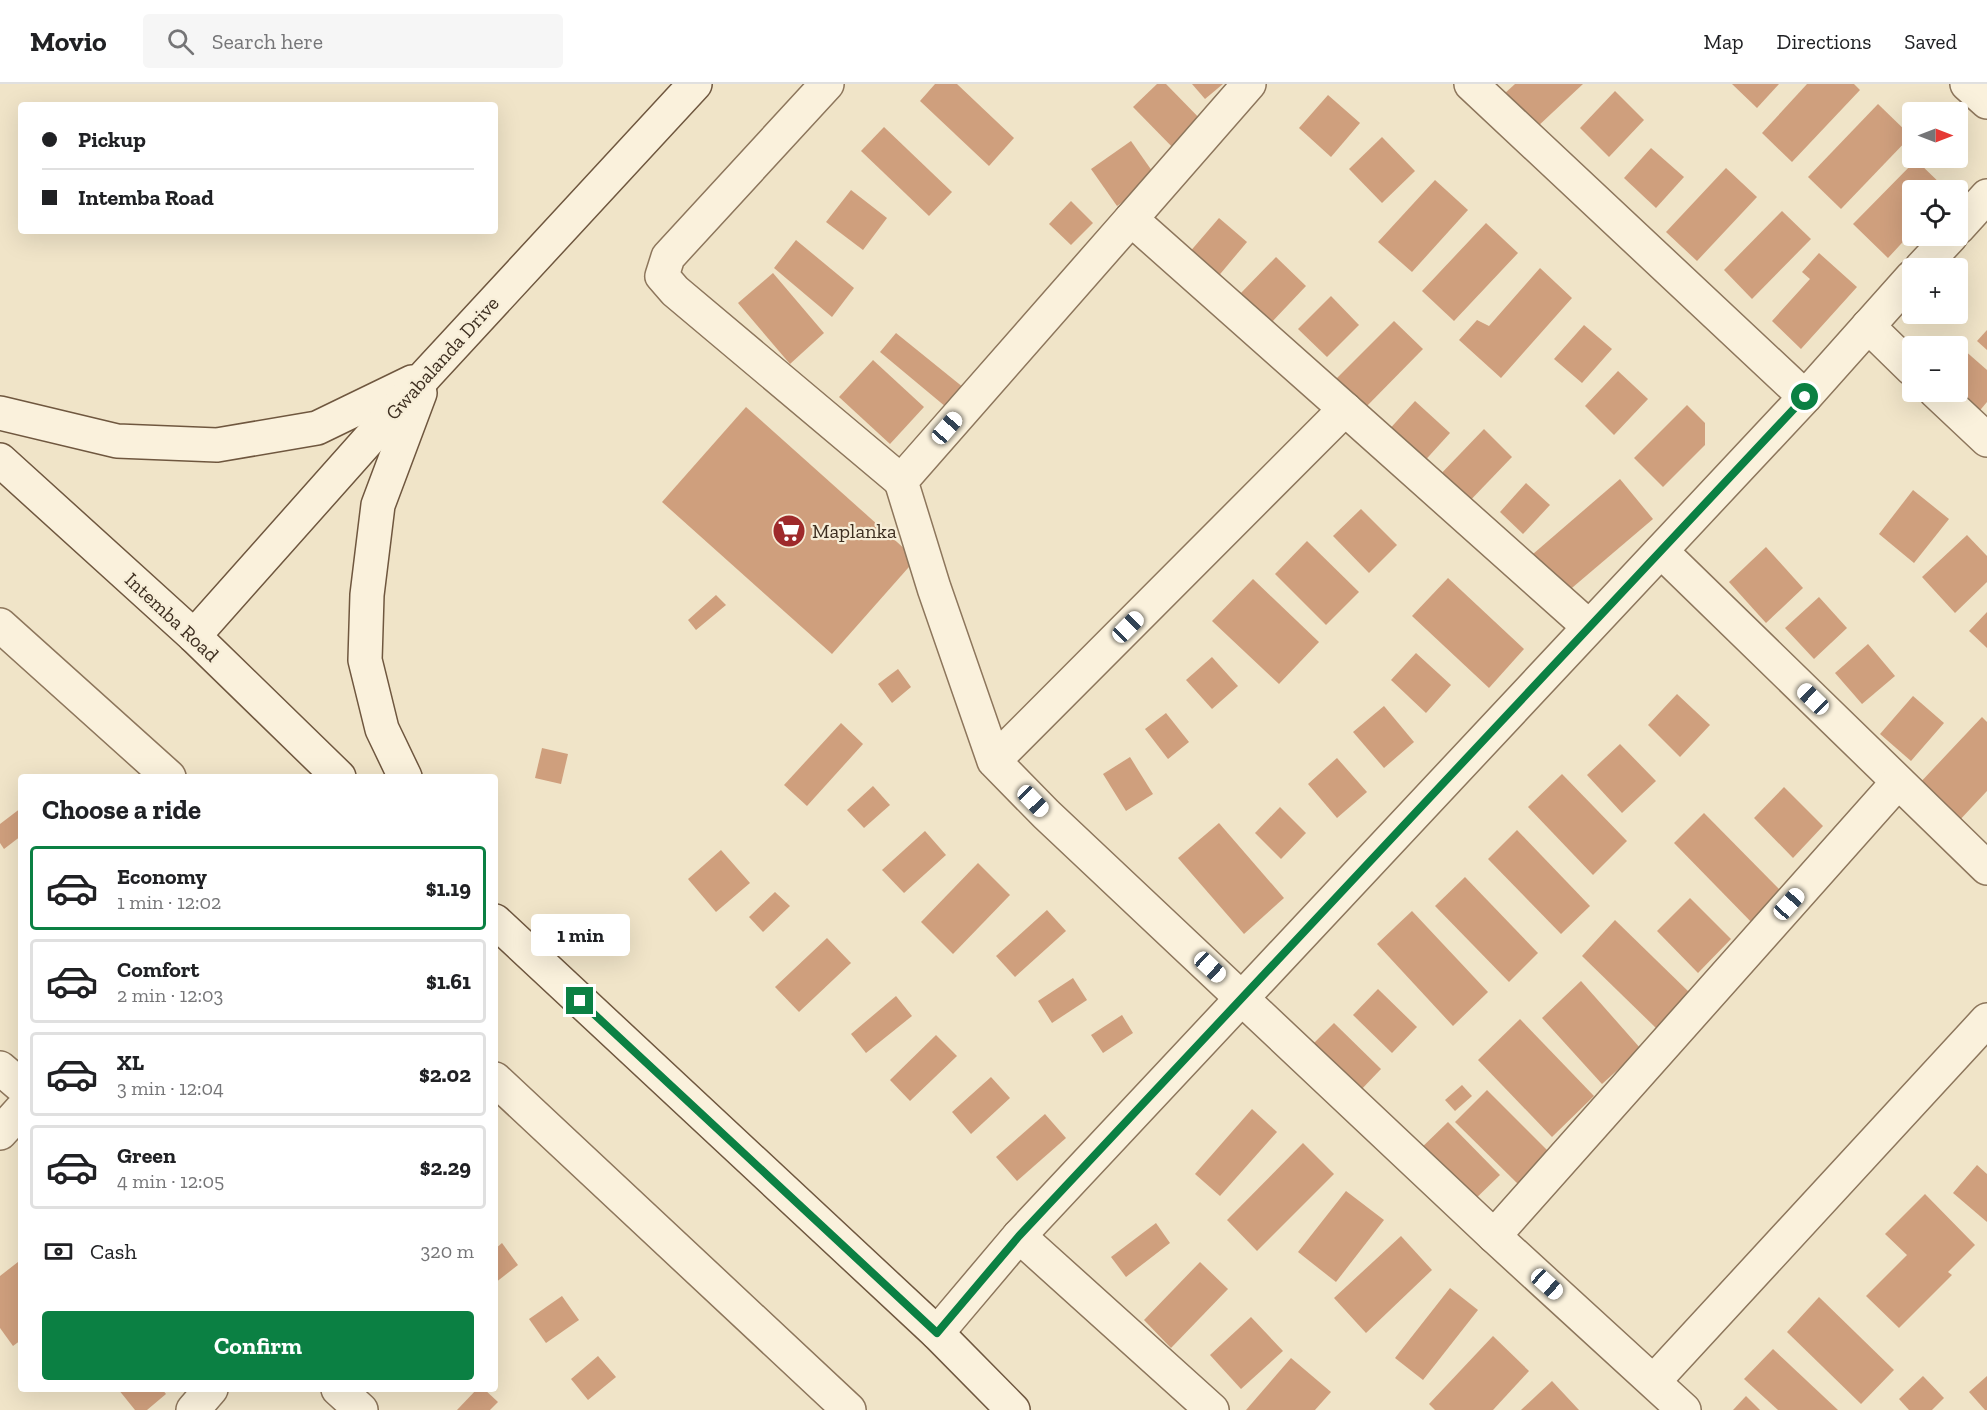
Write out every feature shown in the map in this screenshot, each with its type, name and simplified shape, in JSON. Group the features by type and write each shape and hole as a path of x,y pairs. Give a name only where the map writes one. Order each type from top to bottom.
{"street":[{"name":"Gwabalanda Drive","path":"194,636 427,374 694,84"},
{"path":"827,84 668,257 662,276 675,291 901,481 934,588 994,761 1046,814 1494,1236 1684,1410"},
{"path":"901,481 1249,84"},
{"path":"1471,84 1805,397"},
{"path":"1967,84 1987,102"},
{"path":"1968,217 1987,196"},
{"path":"1131,219 1588,626"},
{"path":"1930,258 1942,246"},
{"path":"937,1333 1019,1236 1805,397 1902,288"},
{"path":"1868,326 1902,359"},
{"path":"0,413 117,441 217,445 317,428 427,374"},
{"path":"404,774 382,729 365,660 367,595 378,505 427,374"},
{"path":"1947,402 1987,440"},
{"path":"994,761 1345,409"},
{"name":"Intemba Road","path":"0,460 194,636 336,774"},
{"path":"1661,551 1987,867"},
{"path":"0,625 166,774"},
{"path":"1494,1236 1898,782"},
{"path":"498,924 937,1333 1013,1410"},
{"path":"1654,1381 1987,1020"},
{"path":"0,1068 18,1083"},
{"path":"498,1082 849,1410"},
{"path":"0,1133 18,1113"},
{"path":"1019,1236 1212,1410"},
{"path":"193,1410 208,1392"},
{"path":"341,1392 361,1410"}],"building":[{"path":"935,84 957,84 1014,138 989,166 920,101"},
{"path":"1157,84 1166,84 1208,127 1180,155 1133,107"},
{"path":"1192,84 1223,84 1205,99"},
{"path":"1515,84 1583,84 1536,128 1504,94"},
{"path":"1732,84 1779,84 1757,108"},
{"path":"1807,84 1854,84 1860,90 1792,162 1762,133"},
{"path":"1615,91 1644,120 1609,157 1580,128"},
{"path":"1328,95 1360,123 1331,157 1299,128"},
{"path":"1878,104 1902,127 1902,145 1841,209 1808,177"},
{"path":"884,127 952,192 929,216 861,151"},
{"path":"1382,137 1415,171 1382,203 1349,169"},
{"path":"1131,141 1157,178 1117,206 1091,169"},
{"path":"1651,148 1684,177 1656,208 1624,178"},
{"path":"1726,168 1757,197 1697,261 1666,232"},
{"path":"1908,168 1924,168 1937,180 1902,180 1902,243 1888,258 1853,224"},
{"path":"1435,180 1468,210 1412,272 1378,242"},
{"path":"851,190 887,218 863,250 826,222"},
{"path":"1071,201 1093,223 1071,245 1049,224"},
{"path":"1782,211 1811,239 1752,299 1724,270"},
{"path":"1219,218 1247,242 1216,279 1188,254"},
{"path":"1486,223 1518,253 1454,321 1422,291"},
{"path":"796,240 854,288 832,317 774,268"},
{"path":"1819,253 1857,287 1801,349 1772,321 1810,279 1802,272"},
{"path":"1276,257 1306,286 1269,325 1239,295"},
{"path":"1540,268 1572,298 1501,378 1459,340 1477,320 1489,326"},
{"path":"773,273 824,333 790,364 738,303"},
{"path":"1331,296 1359,325 1327,357 1298,329"},
{"path":"1394,321 1423,349 1363,410 1334,381"},
{"path":"1584,325 1612,349 1582,383 1554,359"},
{"path":"1987,330 1987,350 1977,341"},
{"path":"896,333 969,392 952,412 880,352"},
{"path":"1968,353 1987,370 1987,402 1976,415 1966,402 1968,402"},
{"path":"873,360 924,407 890,444 839,397"},
{"path":"1618,371 1648,399 1614,435 1585,406"},
{"path":"1415,401 1450,433 1420,466 1386,433"},
{"path":"1687,405 1705,423 1705,445 1663,487 1634,458"},
{"name":"Maplanka","path":"746,407 916,559 832,654 662,502"},
{"path":"1484,429 1512,457 1463,508 1435,480"},
{"path":"1620,479 1653,519 1566,593 1533,554"},
{"path":"1526,483 1550,505 1523,534 1500,512"},
{"path":"1913,490 1949,519 1914,563 1879,534"},
{"path":"1361,509 1397,545 1369,573 1333,536"},
{"path":"1967,535 1987,556 1987,582 1955,613 1922,577"},
{"path":"1307,541 1359,592 1326,625 1275,574"},
{"path":"1766,547 1803,588 1766,623 1729,582"},
{"path":"1448,578 1524,649 1489,688 1412,616"},
{"path":"1253,579 1319,642 1279,684 1212,621"},
{"path":"716,595 726,605 696,630 688,620"},
{"path":"1819,597 1847,628 1814,659 1785,628"},
{"path":"1987,612 1987,648 1969,631"},
{"path":"1868,644 1895,676 1862,704 1835,673"},
{"path":"1416,653 1451,685 1426,713 1391,680"},
{"path":"1212,657 1238,686 1212,709 1186,680"},
{"path":"898,669 911,687 892,703 878,684"},
{"path":"1677,694 1710,725 1680,757 1648,725"},
{"path":"1913,696 1944,723 1911,761 1880,734"},
{"path":"1384,706 1414,742 1384,768 1353,732"},
{"path":"1166,713 1189,742 1168,759 1145,729"},
{"path":"1982,717 1987,722 1987,791 1957,823 1917,786"},
{"path":"841,723 863,744 807,806 784,785"},
{"path":"1620,744 1656,781 1622,813 1587,775"},
{"path":"542,748 568,754 561,784 535,778"},
{"path":"1130,757 1153,794 1126,811 1103,774"},
{"path":"1337,758 1367,792 1337,818 1308,784"},
{"path":"1562,774 1627,841 1593,875 1528,807"},
{"path":"873,786 890,805 864,828 847,810"},
{"path":"1784,787 1823,826 1793,858 1754,818"},
{"path":"1280,807 1306,833 1281,859 1255,833"},
{"path":"18,810 18,838 4,849 0,843 0,824"},
{"path":"1704,813 1787,897 1757,928 1674,843"},
{"path":"1219,823 1284,898 1244,934 1178,858"},
{"path":"1517,830 1590,906 1561,934 1488,859"},
{"path":"925,831 946,855 904,893 882,870"},
{"path":"721,850 750,883 716,912 688,879"},
{"path":"978,863 1010,895 953,954 921,922"},
{"path":"1465,877 1538,953 1509,982 1435,906"},
{"path":"775,892 790,906 763,932 749,917"},
{"path":"1690,898 1731,939 1698,973 1657,931"},
{"path":"1047,910 1066,931 1015,977 996,956"},
{"path":"1412,911 1488,992 1453,1026 1377,944"},
{"path":"1615,920 1691,994 1657,1029 1582,956"},
{"path":"827,938 851,963 799,1012 775,987"},
{"path":"1073,978 1087,1000 1052,1023 1038,1001"},
{"path":"1581,981 1641,1049 1602,1084 1542,1018"},
{"path":"1378,989 1417,1027 1392,1053 1353,1015"},
{"path":"896,996 912,1016 866,1053 851,1034"},
{"path":"1122,1015 1133,1033 1103,1053 1091,1035"},
{"path":"1520,1019 1594,1096 1552,1137 1478,1060"},
{"path":"1334,1023 1381,1069 1358,1093 1311,1046"},
{"path":"936,1035 957,1056 910,1101 890,1080"},
{"path":"991,1077 1010,1098 971,1134 952,1112"},
{"path":"1462,1085 1472,1096 1455,1111 1445,1100"},
{"path":"1487,1090 1549,1152 1518,1184 1455,1122"},
{"path":"1252,1109 1277,1132 1220,1196 1195,1174"},
{"path":"1045,1114 1066,1138 1017,1181 996,1157"},
{"path":"1448,1122 1500,1175 1468,1206 1416,1153"},
{"path":"1303,1143 1334,1174 1257,1251 1227,1220"},
{"path":"1977,1165 1987,1174 1987,1222 1953,1193"},
{"path":"1346,1191 1384,1220 1336,1282 1298,1252"},
{"path":"1925,1194 1975,1245 1948,1272 1952,1275 1899,1328 1866,1296 1907,1255 1885,1234"},
{"path":"1156,1223 1170,1243 1126,1277 1111,1257"},
{"path":"1401,1236 1432,1270 1366,1333 1334,1298"},
{"path":"502,1243 518,1265 498,1281 498,1246"},
{"path":"18,1262 18,1342 13,1346 0,1328 0,1276"},
{"path":"1200,1262 1228,1289 1171,1348 1144,1320"},
{"path":"1450,1288 1478,1310 1423,1380 1395,1358"},
{"path":"562,1296 579,1320 546,1343 529,1319"},
{"path":"1819,1297 1894,1370 1861,1404 1787,1332"},
{"path":"1251,1317 1283,1351 1241,1389 1210,1355"},
{"path":"1493,1336 1529,1371 1493,1410 1435,1410 1429,1404"},
{"path":"1773,1349 1838,1410 1778,1410 1744,1379"},
{"path":"598,1356 616,1377 588,1400 571,1379"},
{"path":"1291,1358 1331,1392 1315,1410 1246,1410"},
{"path":"1923,1376 1944,1398 1932,1410 1909,1410 1899,1399"},
{"path":"1987,1376 1987,1410 1985,1410 1969,1392"},
{"path":"1552,1381 1579,1410 1521,1410"},
{"path":"120,1392 164,1392 166,1394 147,1410 135,1410"},
{"path":"474,1392 487,1392 498,1402 490,1410 457,1410"},
{"path":"1746,1396 1760,1410 1733,1410"}],"place":[{"name":"Maplanka","path":"789,531"}],"route":[{"path":"580,1001 937,1333 1019,1236 1572,643 1805,397"}]}
